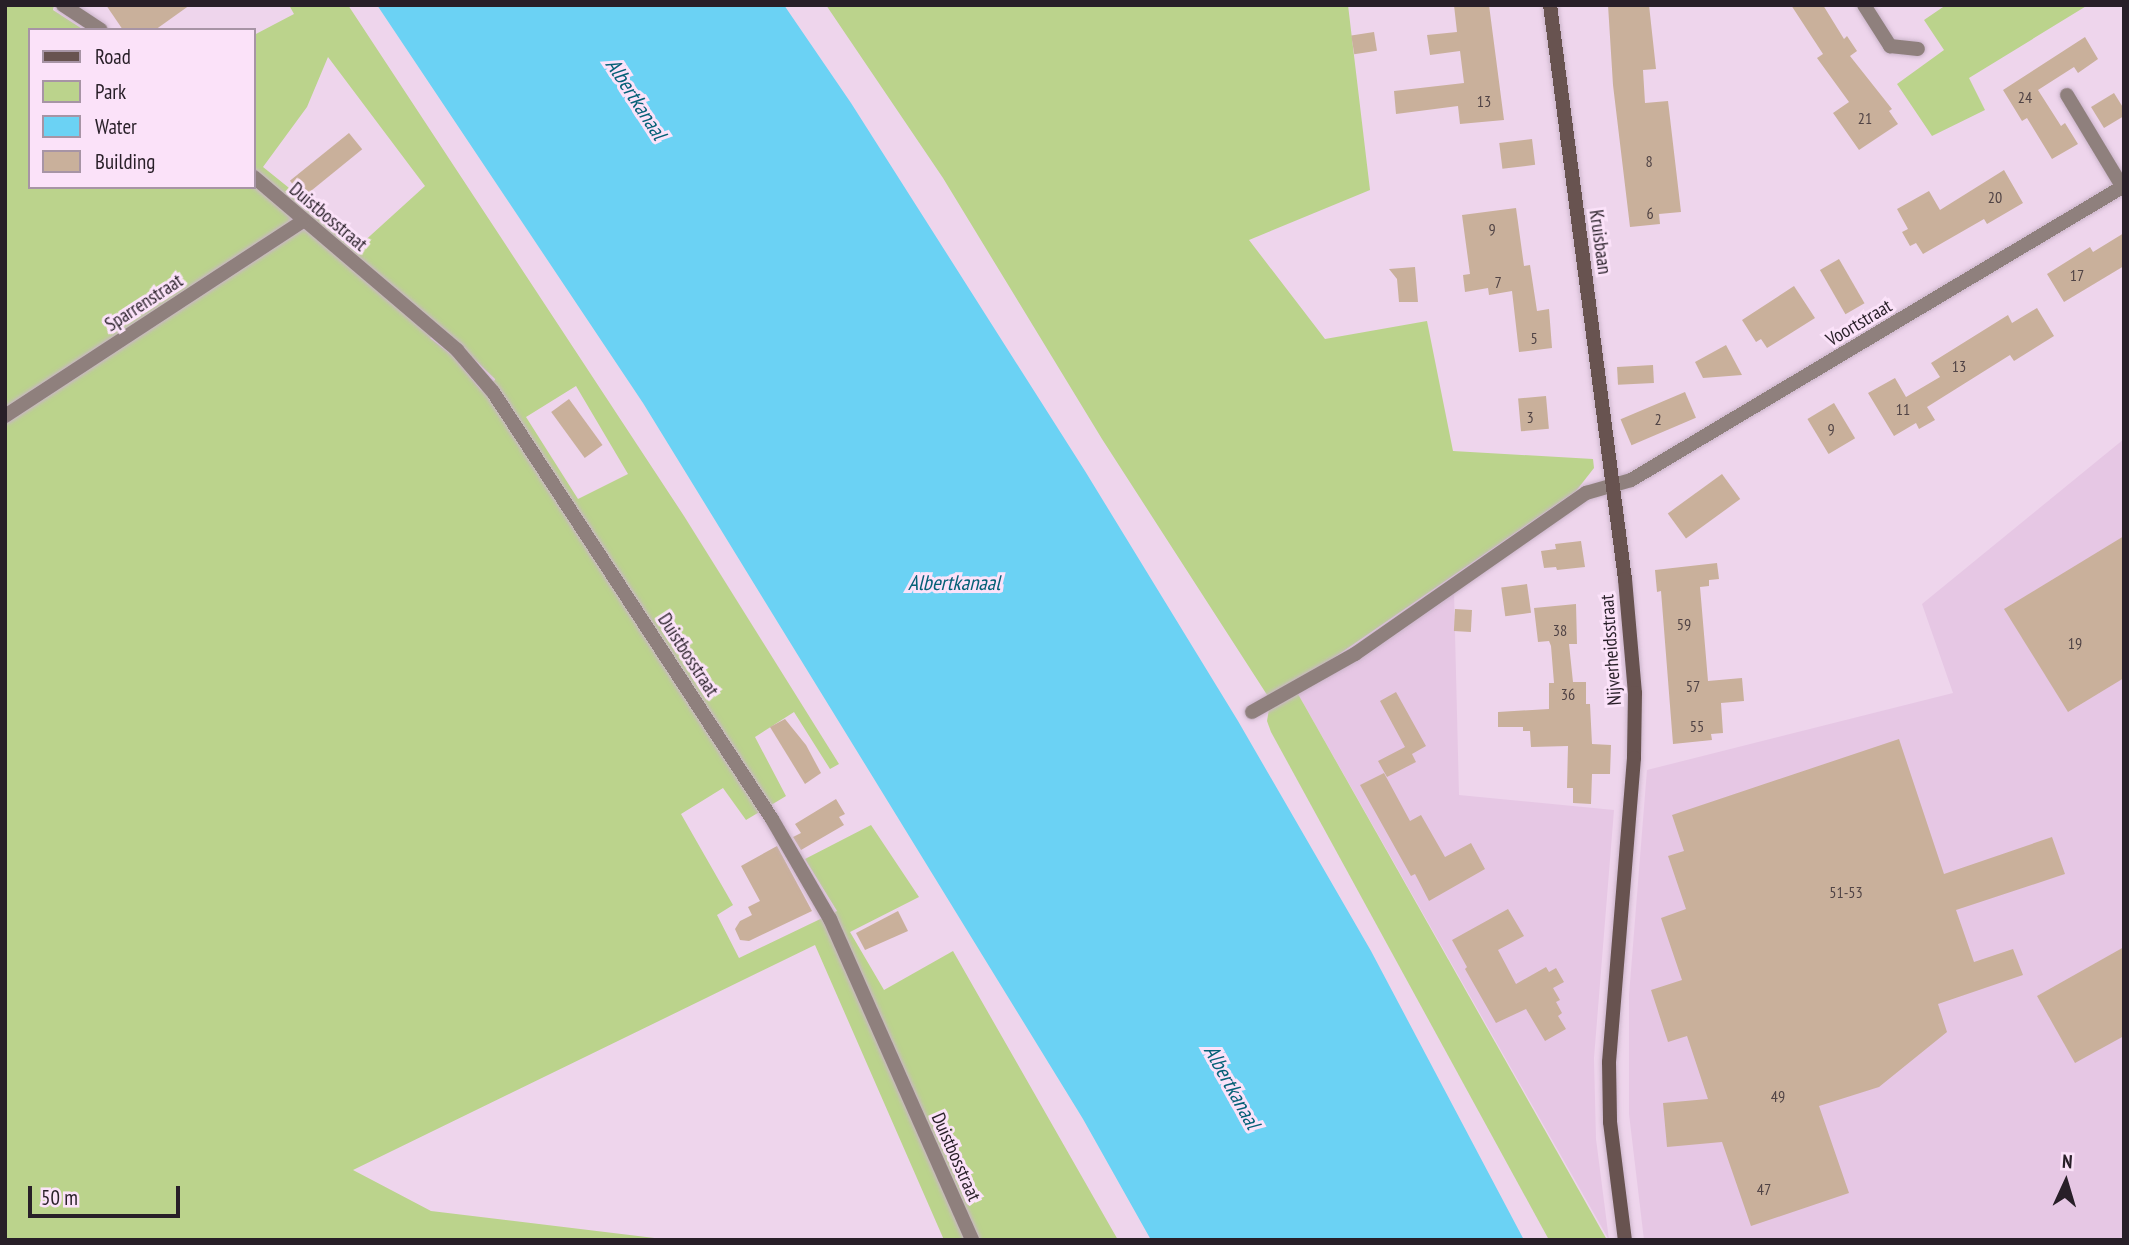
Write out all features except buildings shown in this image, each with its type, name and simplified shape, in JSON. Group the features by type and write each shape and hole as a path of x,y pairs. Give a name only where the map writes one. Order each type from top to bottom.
{"street":[{"path":"63,5 98,28"},
{"name":"Kruisbaan","path":"1550,5 1612,484"},
{"path":"1864,5 1890,46 1918,48"},
{"name":"Voortstraat","path":"1612,484 1631,480 2123,186 2067,95"},
{"name":"Duistbosstraat","path":"256,179 457,350 493,392 772,819 830,919 972,1240"},
{"name":"Sparrenstraat","path":"5,416 303,220"},
{"path":"1252,712 1355,654 1586,493 1612,484"},
{"name":"Nijverheidsstraat","path":"1612,484 1635,693 1634,758 1609,1062 1610,1122 1625,1240"}],"shaded area":[{"path":"2124,439 2124,1240 1644,1240 1629,1114 1629,995 1647,770 1953,693 1922,604"},
{"path":"1454,592 1459,795 1614,810 1594,1058 1596,1139 1609,1240 1298,694"}],"green space":[{"path":"5,5 54,5 53,10 81,28 28,28 28,189 256,189 256,34 294,14 289,5 348,5 684,516 839,764 830,769 794,712 755,737 786,796 746,820 723,788 681,814 733,905 717,915 739,958 837,911 805,859 871,825 919,897 850,932 884,990 953,951 1118,1240 944,1240 815,945 353,1170 431,1211 671,1240 5,1240","holes":["328,57 425,186 360,245 263,167 307,107","442,328 495,379 495,380 481,390 453,356 430,338","576,386 628,474 578,499 526,417"]},
{"path":"826,5 1348,5 1370,190 1249,240 1325,339 1427,321 1453,451 1593,459 1594,468 1576,491 1271,701 1102,439 943,178"},
{"path":"1946,5 2088,5 1969,78 1985,110 1932,136 1897,84 1944,50 1924,20"},
{"path":"1298,694 1607,1240 1549,1240 1271,732 1267,721 1269,709"}],"water":[{"name":"Albertkanaal","path":"377,5 784,5 851,103 1085,471 1238,721 1371,951 1524,1240 1151,1240 1083,1119 643,403"}]}
